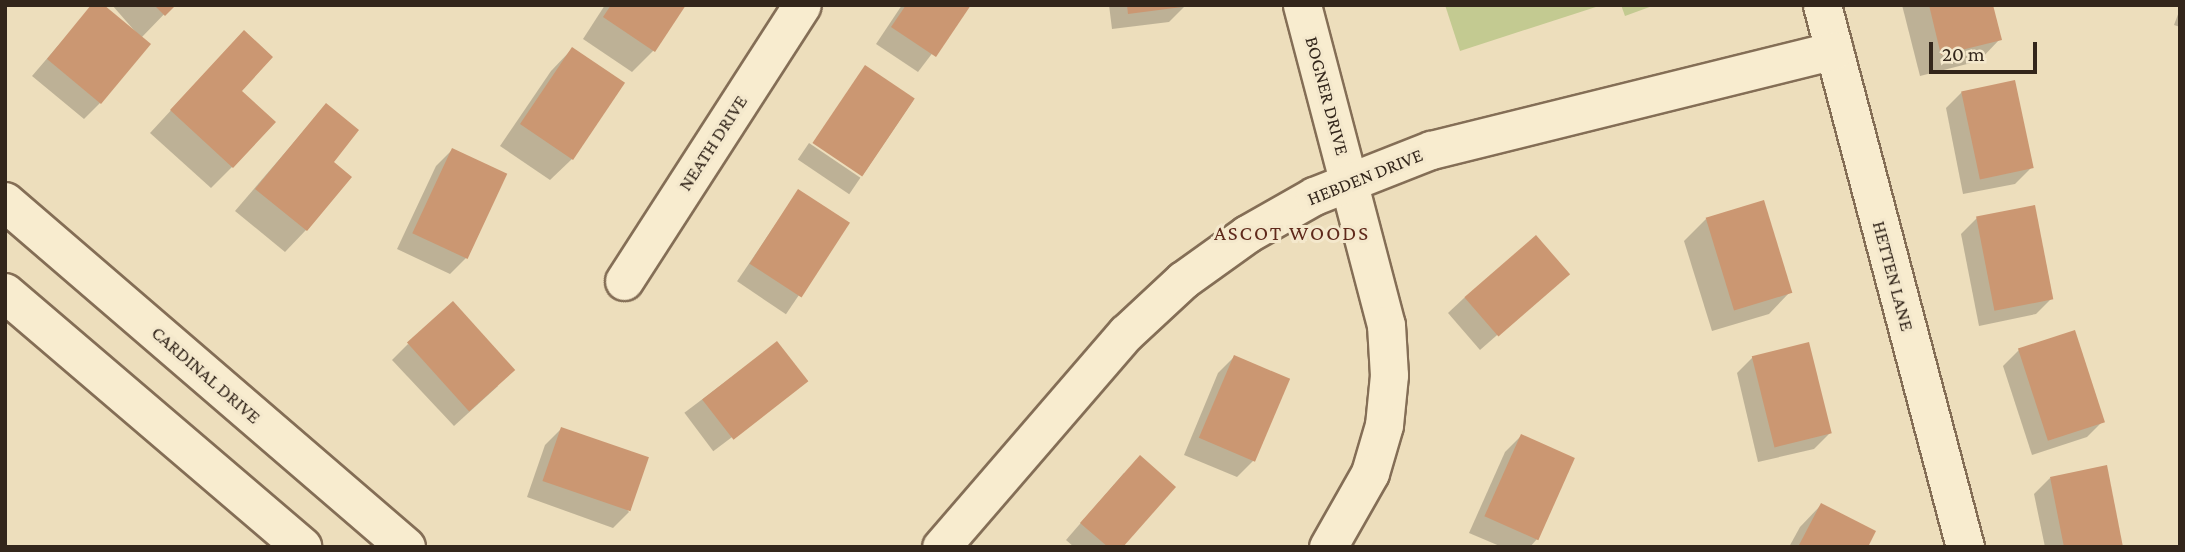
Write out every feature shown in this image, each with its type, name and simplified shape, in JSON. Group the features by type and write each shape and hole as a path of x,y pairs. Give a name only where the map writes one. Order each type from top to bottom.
{"main road":[{"name":"CARDINAL DRIVE","path":"5,202 406,547"},
{"path":"5,293 302,547"}],"street":[{"name":"NEATH DRIVE","path":"624,281 802,5"},
{"name":"BOGNER DRIVE","path":"1302,5 1385,325 1389,375 1384,425 1370,474 1348,519 1328,547"},
{"name":"HETTEN LANE","path":"1822,5 1965,547"},
{"name":"HEBDEN DRIVE","path":"941,547 1125,333 1183,280 1247,234 1349,179 1431,150 1833,50"}],"green space":[{"path":"1445,5 1602,5 1460,51"},
{"path":"1621,5 1655,5 1625,16"}],"building":[{"path":"91,5 104,5 151,44 101,104 47,59"},
{"path":"154,5 176,5 165,16"},
{"path":"611,5 686,5 655,52 603,17"},
{"path":"906,5 971,5 936,57 891,27"},
{"path":"1127,5 1182,5 1182,7 1128,14"},
{"path":"1929,5 1993,5 2002,40 1941,55"},
{"path":"244,30 273,57 242,91 276,122 233,168 170,110"},
{"path":"572,47 625,83 573,160 520,124"},
{"path":"865,65 915,99 862,176 812,143"},
{"path":"2015,80 2034,168 1980,179 1961,91"},
{"path":"326,103 359,130 334,162 352,177 307,231 255,189"},
{"path":"452,148 507,174 468,259 412,233"},
{"path":"798,189 850,223 802,297 750,264"},
{"path":"1764,200 1792,293 1734,311 1706,218"},
{"path":"2035,205 2053,299 1994,311 1976,216"},
{"path":"1536,235 1570,274 1498,337 1464,297"},
{"path":"453,301 515,370 469,412 407,342"},
{"path":"2075,330 2105,422 2048,441 2018,349"},
{"path":"777,341 808,381 734,440 702,399"},
{"path":"1809,342 1832,433 1774,447 1752,356"},
{"path":"1234,355 1290,379 1255,462 1199,438"},
{"path":"561,427 649,457 630,511 542,481"},
{"path":"1521,434 1575,458 1538,540 1484,516"},
{"path":"1140,455 1176,487 1123,547 1108,547 1080,523"},
{"path":"2107,465 2123,547 2064,547 2050,477"},
{"path":"1821,503 1876,531 1868,547 1798,547"}],"district":[{"name":"ASCOT WOODS","path":"1292,233"}]}
